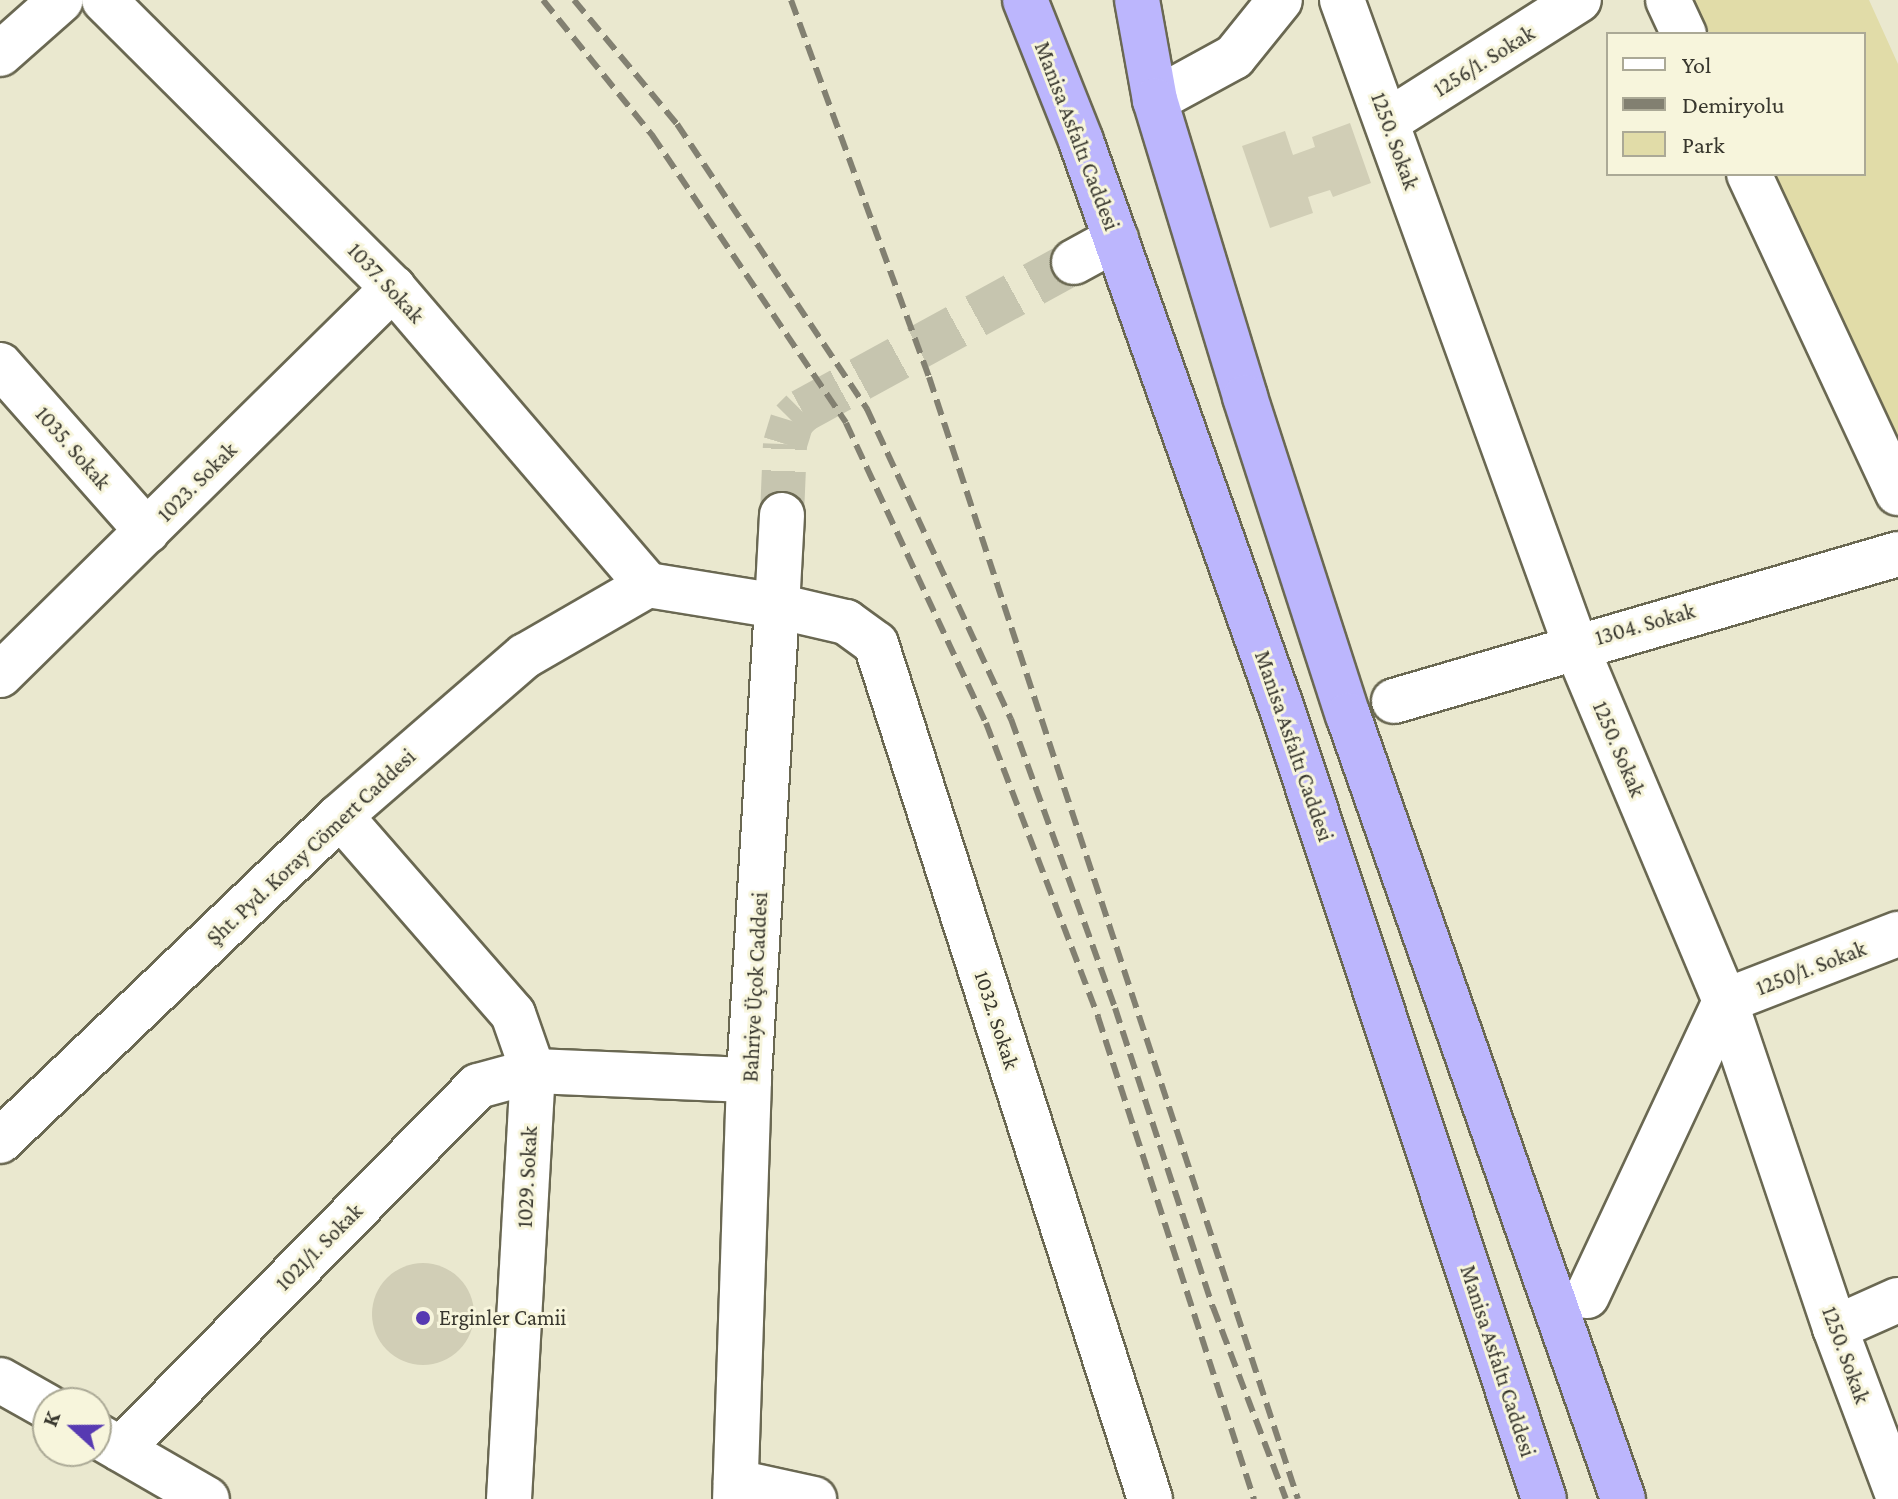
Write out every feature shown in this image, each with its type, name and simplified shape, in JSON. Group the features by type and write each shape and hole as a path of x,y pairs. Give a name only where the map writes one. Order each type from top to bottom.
{"highway":[{"name":"Manisa Asfaltı Caddesi","path":"1025,0 1116,239 1281,706 1544,1499"},
{"path":"1137,0 1155,100 1348,715 1623,1499"}],"street":[{"path":"0,54 61,0"},
{"name":"1037. Sokak","path":"104,0 393,288 648,585"},
{"path":"1155,100 1234,57 1280,0"},
{"name":"1250. Sokak","path":"1342,0 1575,644 1725,1001 1835,1328 1898,1496"},
{"name":"1256/1. Sokak","path":"1388,121 1579,0"},
{"path":"1668,0 1683,32"},
{"path":"1750,176 1898,493"},
{"path":"1074,262 1116,239"},
{"name":"1023. Sokak","path":"0,675 393,288"},
{"name":"1035. Sokak","path":"0,365 147,531"},
{"name":"Bahriye Üçok Caddesi","path":"735,1490 749,1080 782,515"},
{"name":"1304. Sokak","path":"1394,701 1575,644 1898,554"},
{"path":"648,585 777,606"},
{"name":"Şht. Pyd. Koray Cömert Caddesi","path":"0,1141 340,816 525,656 648,585"},
{"name":"1032. Sokak","path":"777,606 846,622 876,644 1150,1499"},
{"path":"340,816 513,1014 533,1071 749,1080"},
{"name":"1250/1. Sokak","path":"1725,1001 1898,934"},
{"path":"1587,1296 1725,1001"},
{"name":"1021/1. Sokak","path":"112,1438 478,1086 533,1071"},
{"name":"1029. Sokak","path":"509,1499 533,1071"},
{"path":"1835,1328 1898,1300"},
{"path":"0,1380 32,1398"},
{"path":"112,1444 207,1499"},
{"path":"735,1490 814,1499"}],"green space":[{"path":"1694,0 1869,0 1898,64 1898,439 1776,176 1866,176 1866,32 1709,32"}],"building":[{"path":"1350,123 1371,183 1333,197 1330,190 1308,197 1313,213 1270,228 1242,146 1285,131 1293,155 1315,147 1312,137"},
{"name":"Erginler Camii","path":"423,1263 442,1267 459,1278 470,1295 474,1314 470,1333 459,1350 442,1361 423,1365 404,1361 387,1350 376,1333 372,1314 376,1295 387,1278 404,1267"}],"tunnel":[{"path":"782,515 785,444 792,421 802,411 1074,262"}],"railway":[{"path":"543,0 652,135 846,423 986,723 1098,1017 1254,1499"},
{"path":"574,0 677,124 867,409 1011,719 1115,1008 1213,1307 1286,1499"},
{"path":"791,0 929,377 1298,1499"}],"place":[{"name":"Erginler Camii","path":"423,1318"}]}
